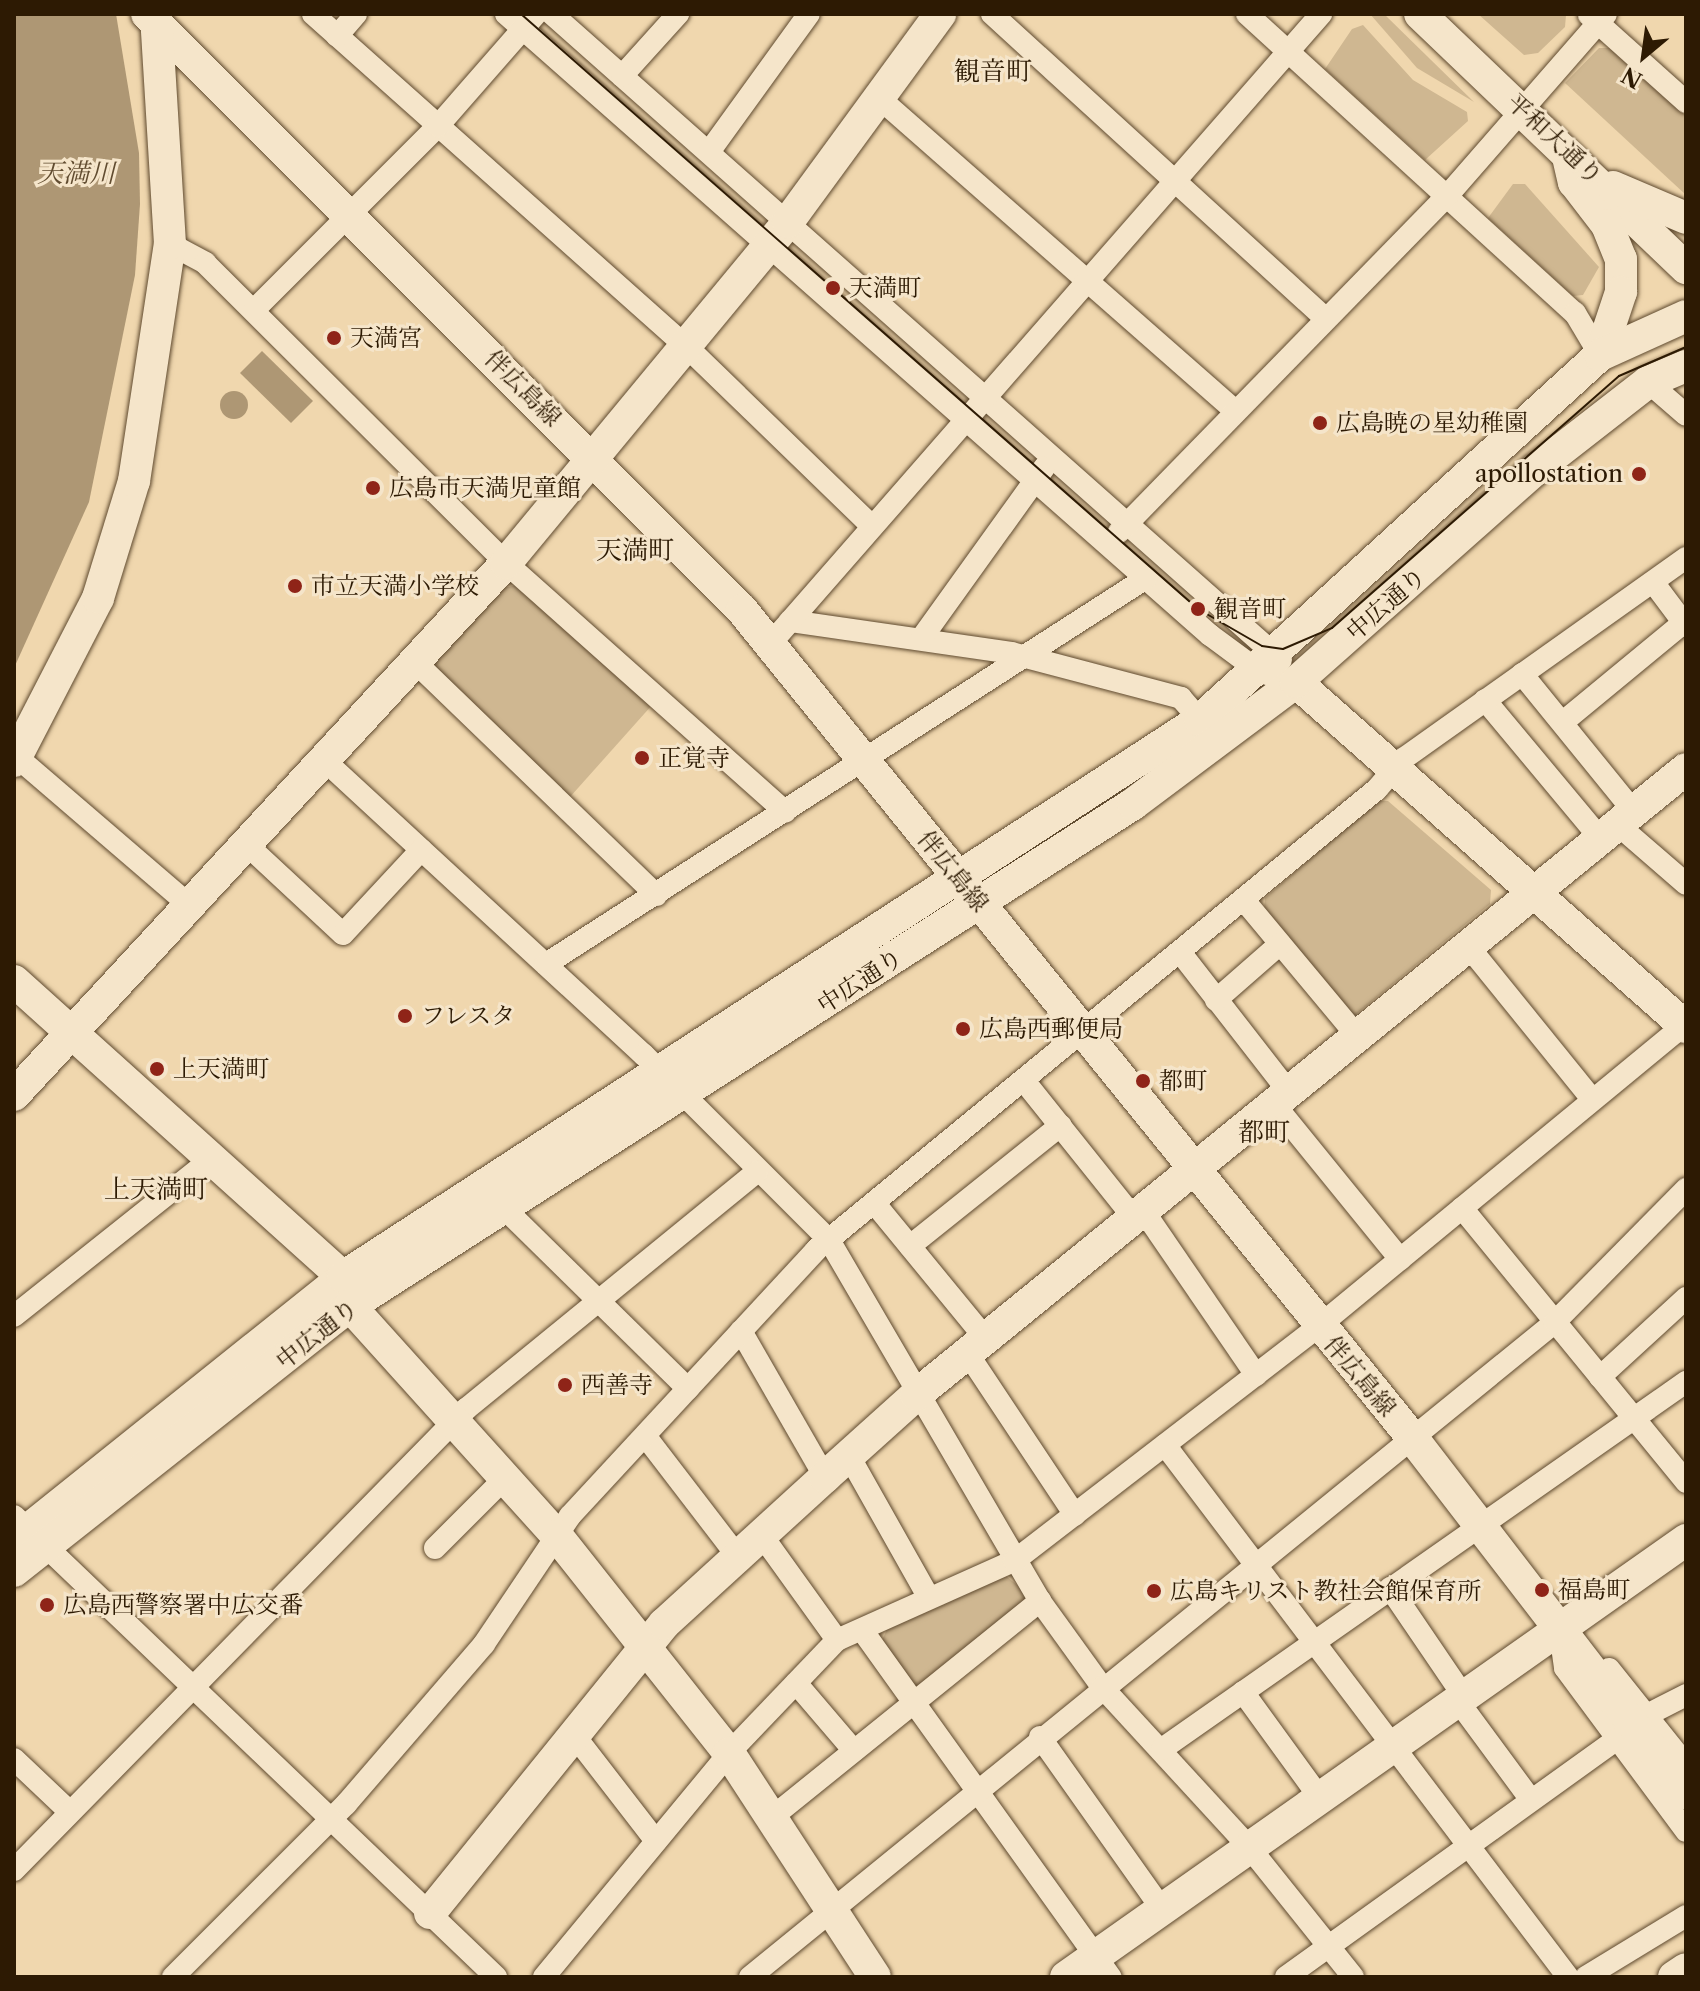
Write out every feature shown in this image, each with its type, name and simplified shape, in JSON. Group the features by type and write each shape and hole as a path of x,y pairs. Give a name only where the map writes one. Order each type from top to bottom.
{"street":[{"path":"313,14 686,346 871,525"},
{"path":"337,36 356,14"},
{"path":"544,1977 729,1753 837,1640 1014,1561 1319,1326 1592,1099 1685,1026 1391,772 1296,682 1146,578 964,419 778,234 709,152 552,14"},
{"path":"622,76 678,14"},
{"path":"14,1095 506,563 778,234 940,14"},
{"path":"992,14 1326,319"},
{"path":"1247,14 1575,313 1600,355"},
{"path":"780,632 1174,178 1321,14"},
{"name":"平和大通り","path":"1420,14 1606,185 1686,268"},
{"path":"152,16 170,244 151,389 120,533 98,598 16,759 189,905"},
{"name":"伴広島線","path":"152,16 594,459 780,632 865,762 1411,1436 1686,1793"},
{"path":"709,152 805,16"},
{"path":"1108,544 1448,195 1597,17 1686,102"},
{"path":"254,310 438,126 522,19 778,234 985,394 1130,521 1269,663"},
{"path":"878,97 1236,411"},
{"path":"1566,148 1574,182 1607,225 1621,259 1621,292 1600,355"},
{"path":"1606,185 1686,218"},
{"path":"170,244 205,263 506,563 785,812"},
{"path":"347,1292 971,892 1200,720 1269,663 1600,355 1686,316"},
{"name":"中広通り","path":"971,892 1133,804 1296,682 1535,470 1648,382 1686,366"},
{"path":"1648,382 1686,415"},
{"path":"921,639 1054,455"},
{"path":"173,1977 330,1816 484,1644 557,1536 741,1331 829,1240 876,1205 1083,1034 1391,772 1485,700 1686,558"},
{"path":"546,964 1029,657 1146,578"},
{"path":"1563,722 1685,624 1653,582"},
{"path":"780,632 921,639 1029,657 1181,698 1200,720"},
{"path":"414,661 656,895"},
{"path":"1522,674 1563,722 1617,825"},
{"path":"1485,700 1617,825 1686,884"},
{"path":"323,759 546,964 829,1240 916,1395 1040,1601 1102,1687 1249,1847 1353,1977"},
{"path":"430,1913 644,1648 837,1466 916,1395 1686,769"},
{"path":"246,844 343,934 421,850"},
{"path":"1243,899 1357,1036"},
{"path":"1216,1000 1280,944"},
{"path":"1468,946 1592,1099"},
{"path":"1180,952 1400,1259"},
{"path":"14,981 214,1157 347,1292 454,1422 557,1536 729,1753 875,1977"},
{"path":"1025,1082 1138,1214 1256,1375"},
{"name":"中広通り","path":"14,1571 26,1533 347,1292 501,1205 672,1084"},
{"path":"910,1246 1061,1125"},
{"path":"14,1316 214,1157"},
{"path":"14,1870 454,1422 757,1172"},
{"path":"750,1977 1255,1561 1555,1322 1678,1213 1686,1189"},
{"path":"501,1205 597,1303 688,1389"},
{"path":"876,1205 910,1246 977,1346 1075,1515"},
{"path":"1462,1208 1686,1482"},
{"path":"1600,1377 1686,1298"},
{"path":"741,1331 929,1598"},
{"path":"1162,1749 1686,1382"},
{"path":"646,1437 738,1557"},
{"path":"1165,1445 1316,1639 1568,1977"},
{"path":"435,1548 504,1479"},
{"path":"26,1533 196,1687 496,1977"},
{"path":"763,1537 837,1640"},
{"path":"1066,1977 1102,1967 1162,1909 1686,1540"},
{"path":"1390,1588 1531,1800"},
{"path":"771,1818 1040,1601"},
{"path":"1559,1628 1590,1645 1686,1765"},
{"path":"1559,1628 1565,1668 1686,1831"},
{"path":"862,1630 1102,1967"},
{"path":"796,1683 854,1751"},
{"path":"1243,1692 1320,1798"},
{"path":"1647,1715 1686,1695"},
{"path":"574,1735 656,1841"},
{"path":"1040,1737 1162,1909"},
{"path":"1286,1977 1617,1739"},
{"path":"14,1759 70,1812"},
{"path":"1586,1977 1686,1916"},
{"path":"1674,1977 1686,1969"}],"shaded area":[{"path":"1370,14 1384,14 1474,102 1417,68"},
{"path":"1478,14 1566,15 1565,27 1538,53 1524,55"},
{"path":"1363,25 1413,80 1467,112 1468,121 1425,160 1325,69 1352,29"},
{"path":"1599,48 1610,48 1686,116 1686,195 1565,83"},
{"path":"1513,184 1525,184 1599,267 1583,295 1573,296 1488,218"},
{"path":"517,585 653,704 570,797 435,669 436,658 503,588"},
{"path":"1377,801 1388,801 1491,890 1490,904 1355,1015 1346,1013 1264,910 1265,898"},
{"path":"1006,1576 1028,1594 1026,1604 915,1687 881,1643 887,1629"}],"water":[{"name":"天満川","path":"14,14 116,14 139,153 140,204 135,275 89,502 14,668"},
{"path":"262,351 313,401 291,423 240,373"},
{"path":"234,391 244,395 248,405 244,415 234,419 224,415 220,405 224,395"}],"tram line":[{"path":"521,14 1198,609 1262,646 1283,649 1332,628 1619,376 1686,347"}],"place":[{"name":"天満町","path":"833,288"},
{"name":"天満宮","path":"334,338"},
{"name":"広島暁の星幼稚園","path":"1320,423"},
{"name":"apollostation","path":"1639,474"},
{"name":"広島市天満児童館","path":"373,488"},
{"name":"市立天満小学校","path":"295,586"},
{"name":"観音町","path":"1198,609"},
{"name":"正覚寺","path":"642,758"},
{"name":"フレスタ","path":"405,1016"},
{"name":"広島西郵便局","path":"963,1029"},
{"name":"上天満町","path":"157,1069"},
{"name":"都町","path":"1143,1081"},
{"name":"西善寺","path":"565,1385"},
{"name":"福島町","path":"1542,1590"},
{"name":"広島キリスト教社会館保育所","path":"1154,1591"},
{"name":"広島西警察署中広交番","path":"47,1605"}],"district":[{"name":"観音町","path":"993,72"},
{"name":"天満町","path":"635,551"},
{"name":"都町","path":"1264,1133"},
{"name":"上天満町","path":"156,1190"}]}
